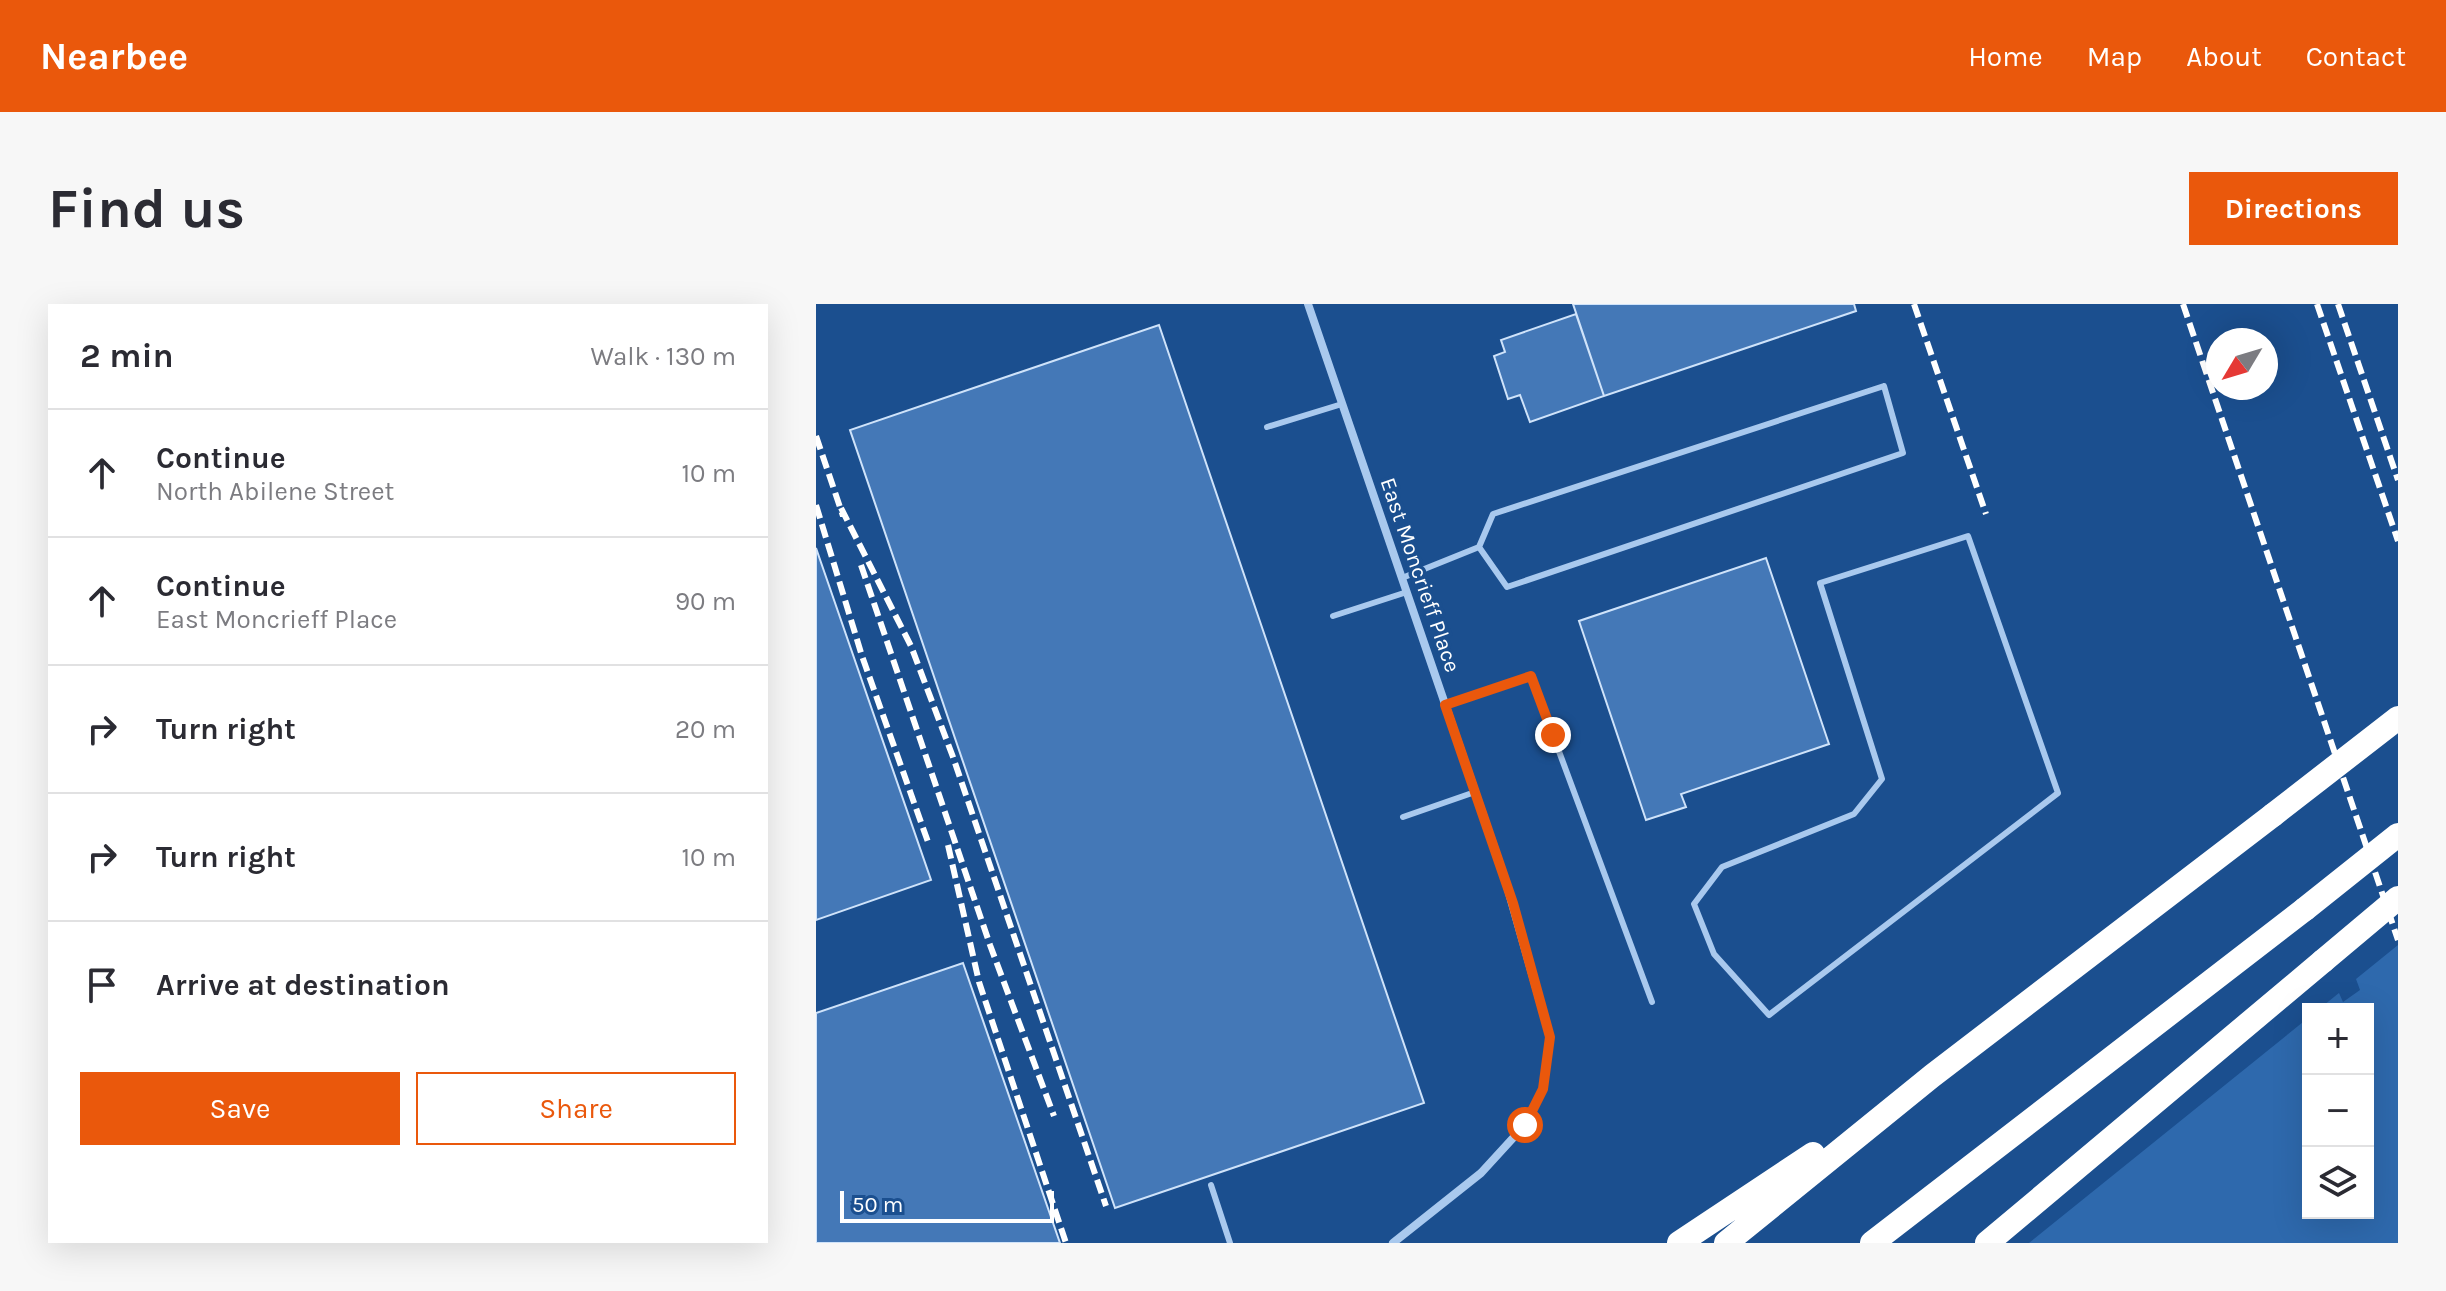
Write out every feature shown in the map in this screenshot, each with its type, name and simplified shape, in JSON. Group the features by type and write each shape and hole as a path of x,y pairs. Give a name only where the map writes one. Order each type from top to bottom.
{"highway":[{"path":"1726,1243 1932,1076 2398,718"},
{"path":"1872,1243 2398,835"},
{"path":"1987,1243 2398,898"},
{"path":"1679,1243 1932,1076"}],"street":[{"name":"East Moncrieff Place","path":"1308,304 1475,792 1545,1011 1550,1047 1543,1089 1525,1125 1500,1155 1393,1243"}],"lane":[{"path":"1402,578 1479,547 1493,514 1884,386 1903,453 1507,587 1479,547"},
{"path":"1267,427 1342,404"},
{"path":"1968,536 2058,793 1769,1015 1714,954 1694,904 1722,867 1854,814 1882,779 1820,583 1968,536"},
{"path":"1333,616 1407,592"},
{"path":"1445,705 1531,676 1652,1002"},
{"path":"1403,817 1475,792"},
{"path":"1211,1185 1230,1243"}],"shaded area":[{"path":"2398,945 2398,1243 2029,1243 2302,1023 2302,1219 2374,1219 2374,1003 2326,1003 2339,993 2343,1002 2360,990 2356,979"}],"building":[{"path":"1573,304 1854,304 1856,311 1604,396"},
{"path":"1576,314 1604,396 1530,422 1520,395 1508,399 1494,356 1505,352 1501,340"},
{"path":"1159,325 1424,1103 1115,1208 850,430"},
{"path":"816,548 931,880 816,920"},
{"path":"1766,558 1829,744 1681,794 1686,807 1646,820 1579,621"},
{"path":"963,963 1060,1243 816,1243 816,1013"}],"railway":[{"path":"1914,304 1986,514"},
{"path":"2183,304 2398,940"},
{"path":"2317,304 2398,541"},
{"path":"2338,304 2398,480"},
{"path":"816,436 843,516"},
{"path":"816,505 862,656 928,842"},
{"path":"841,508 911,646 953,757 1106,1206"},
{"path":"861,565 990,945 1054,1116"},
{"path":"948,845 979,982 1066,1243"}],"route":[{"path":"1525,1125 1543,1089 1550,1037 1513,903 1445,705 1531,676 1553,735"}]}
